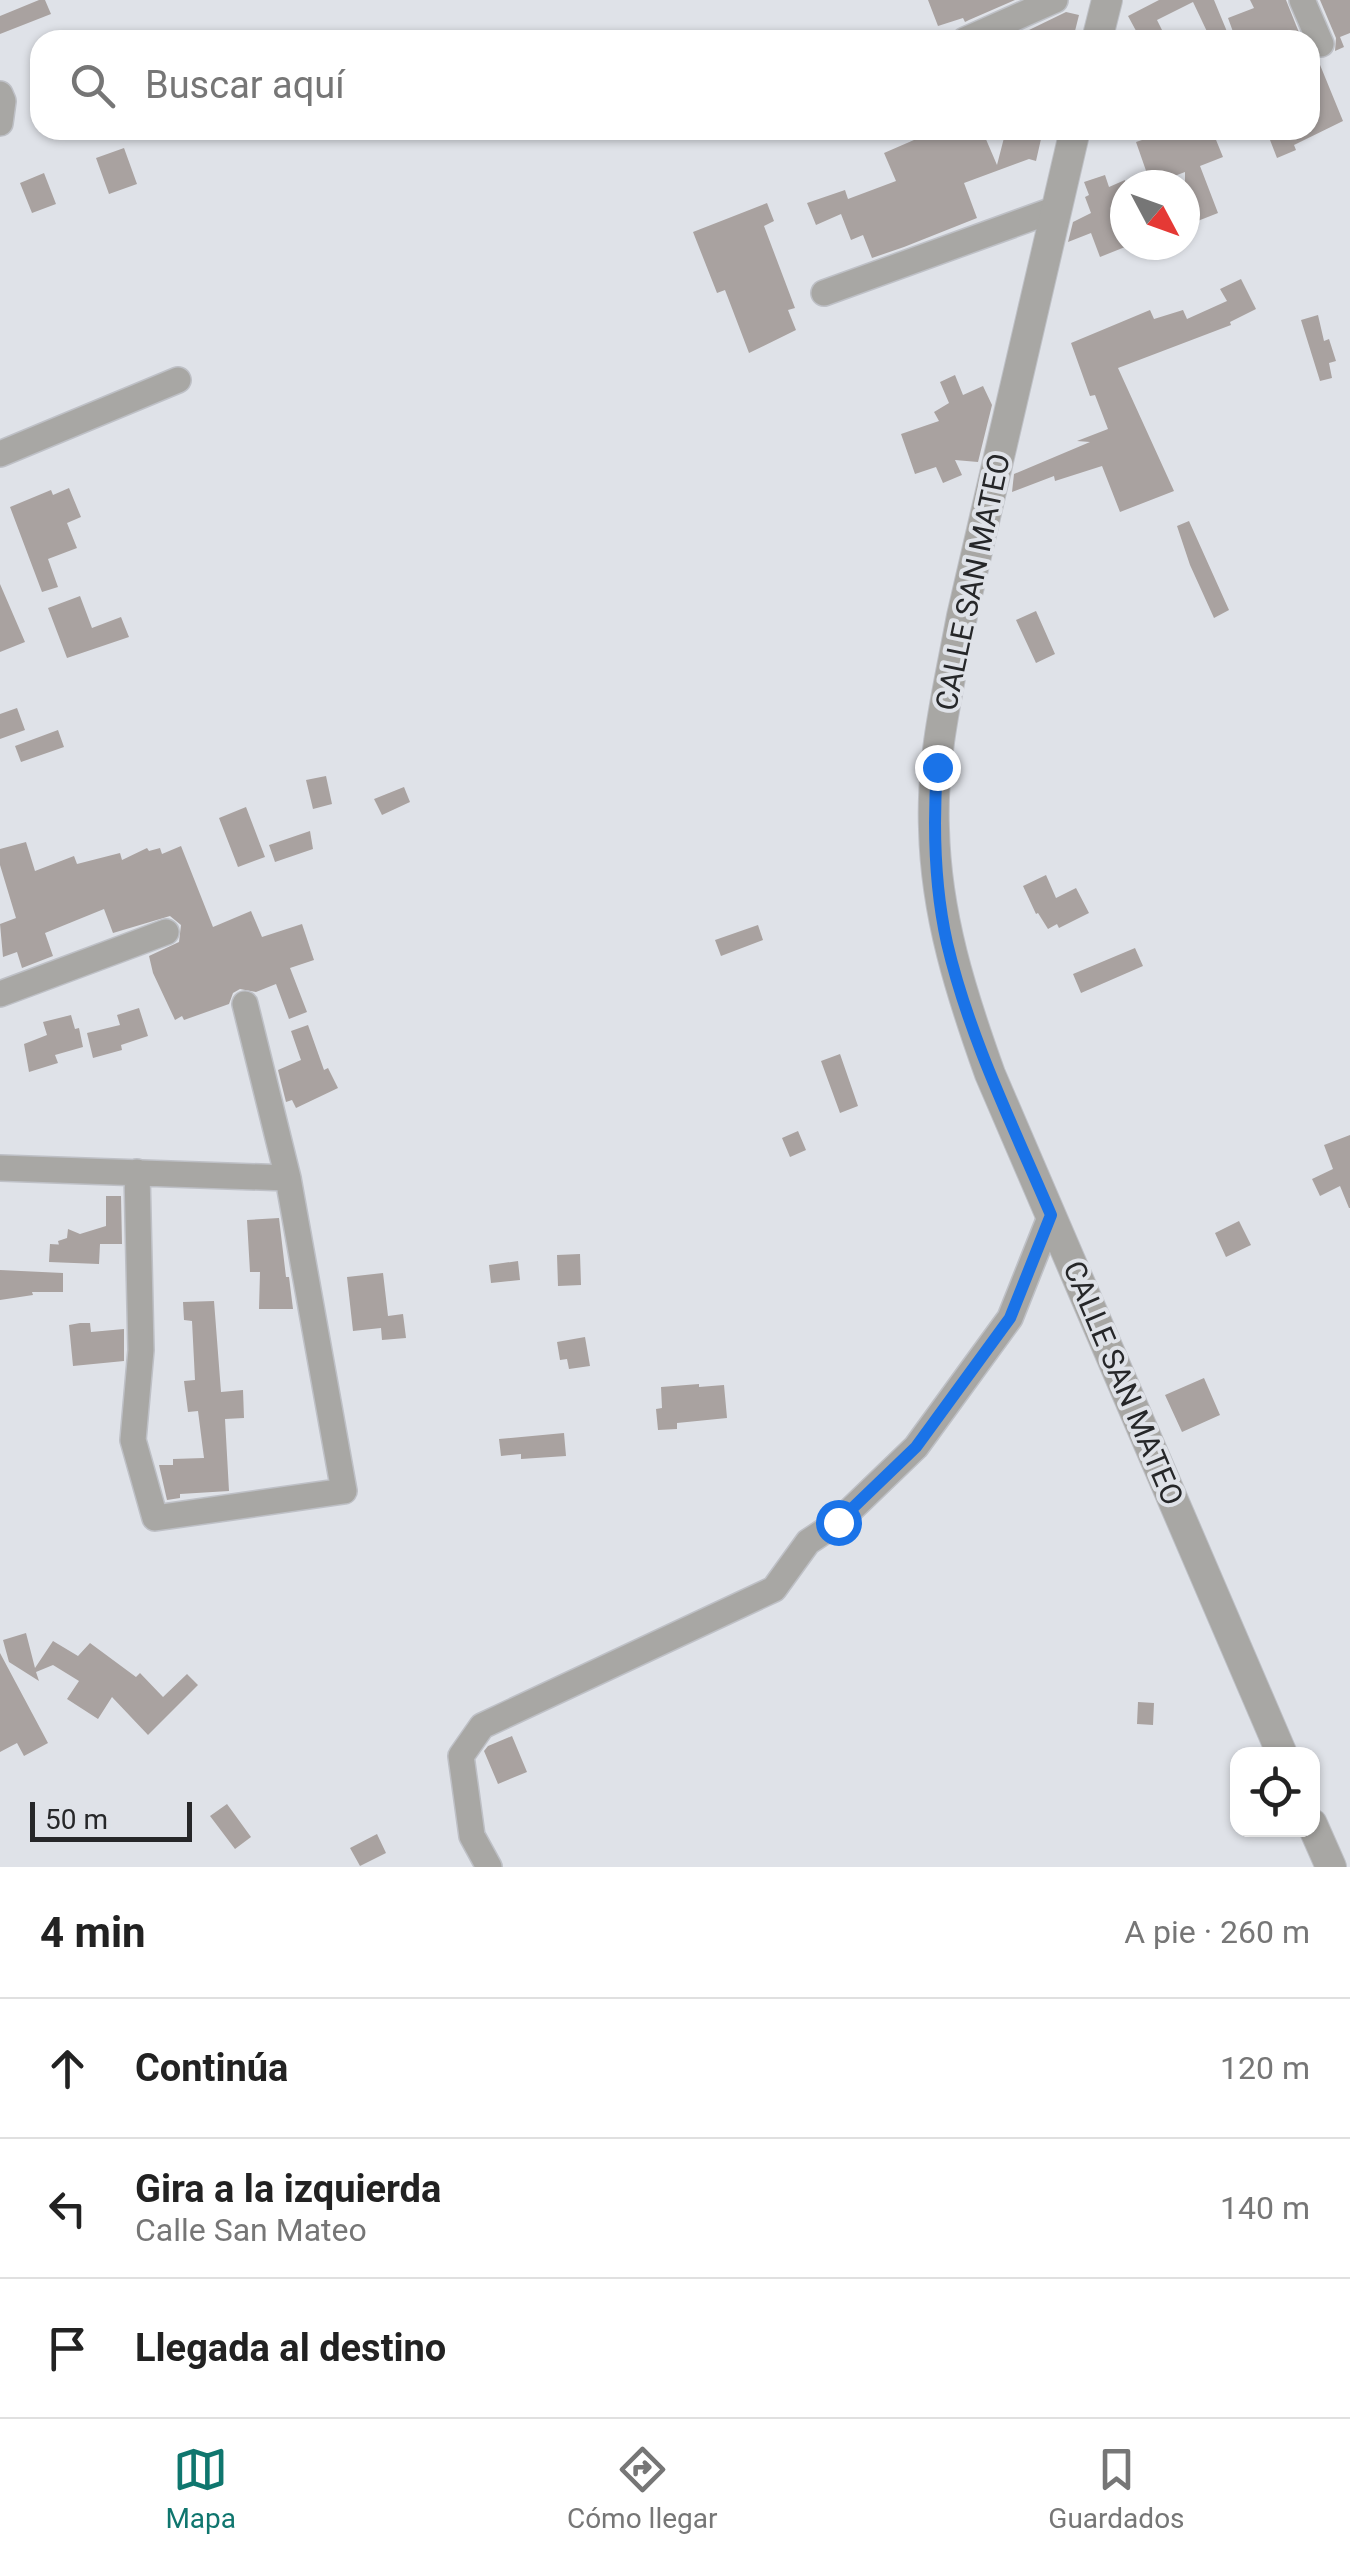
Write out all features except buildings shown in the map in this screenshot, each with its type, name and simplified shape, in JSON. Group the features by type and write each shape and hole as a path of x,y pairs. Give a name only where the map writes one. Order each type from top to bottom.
{"street":[{"path":"1016,28 1055,0"},
{"path":"1099,30 1106,0"},
{"path":"1302,0 1315,30"},
{"path":"0,94 1,122"},
{"name":"CALLE SAN MATEO","path":"1073,140 962,616 937,767 933,826 946,940 990,1074 1279,1747"},
{"path":"824,293 1056,209"},
{"path":"0,454 178,380"},
{"path":"0,994 166,932"},
{"path":"136,1172 142,1350 133,1440 155,1518 344,1491 288,1178 246,1004"},
{"path":"0,1168 288,1178"},
{"path":"489,1867 472,1836 461,1756 482,1726 774,1589 808,1542 838,1522 916,1447 1010,1318 1051,1215"},
{"path":"1318,1837 1331,1867"}],"route":[{"path":"838,1522 916,1447 1010,1318 1051,1215 990,1074 946,940 933,826 937,767"}]}
